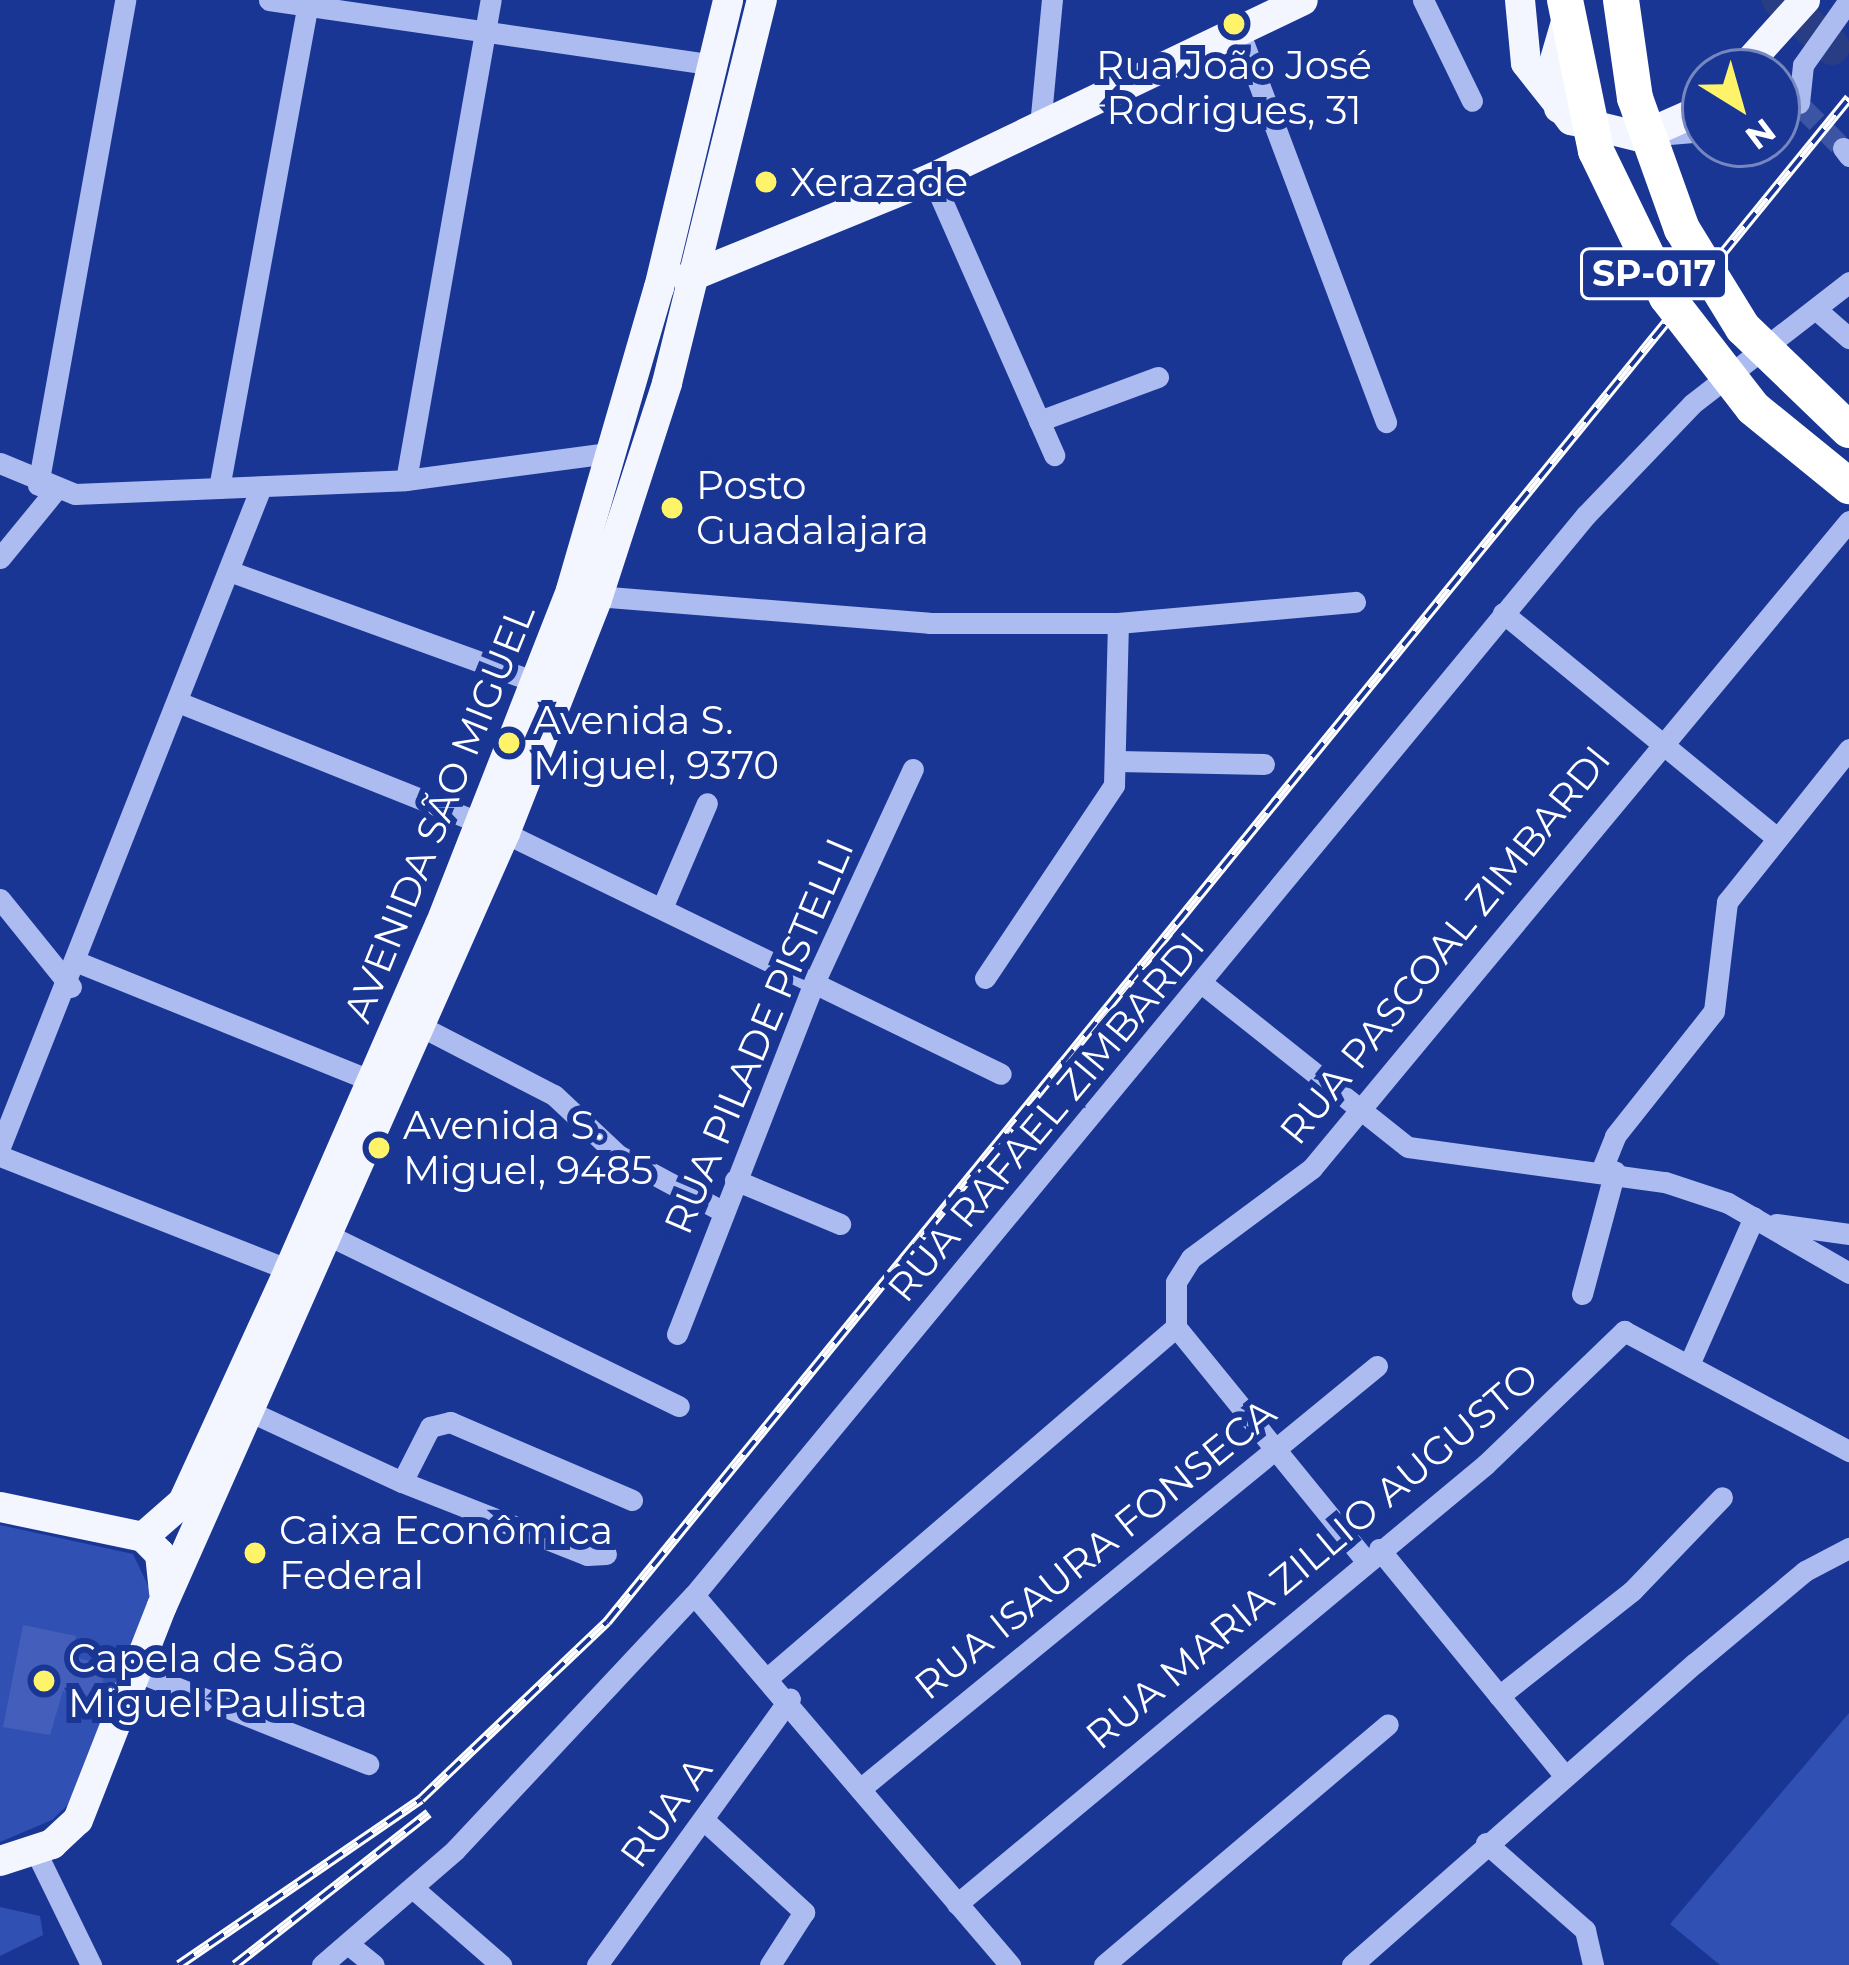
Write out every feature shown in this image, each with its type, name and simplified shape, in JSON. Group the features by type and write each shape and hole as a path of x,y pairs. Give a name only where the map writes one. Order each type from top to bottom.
{"highway":[{"name":"SP-017","path":"1565,0 1596,151 1667,297 1753,408 1849,486"},
{"name":"SP-017","path":"1621,0 1635,98 1682,229 1743,328 1849,430"}],"main road":[{"name":"AVENIDA SÃO MIGUEL","path":"162,1606 165,1567 142,1537 183,1502 372,1081 493,828 536,682 584,595 608,452 659,288 728,0"},
{"name":"AVENIDA SÃO MIGUEL","path":"36,1852 78,1820 162,1606 424,1028 493,828 584,595 700,273 762,0"},
{"path":"659,288 932,178 1303,0"},
{"path":"1520,0 1526,63 1560,113 1607,135 1657,135 1681,122"},
{"path":"1560,113 1554,63 1577,0"},
{"path":"1761,48 1805,0"},
{"path":"0,1507 142,1537"},
{"path":"0,1861 36,1852"}],"street":[{"path":"0,559 46,489 124,0"},
{"path":"268,0 714,65"},
{"path":"406,480 491,0"},
{"path":"1040,126 1052,0"},
{"path":"1423,0 1472,101"},
{"path":"1801,78 1807,58 1849,0"},
{"path":"219,488 309,4"},
{"path":"1239,31 1386,422"},
{"path":"1657,135 1681,133"},
{"path":"932,178 1054,455"},
{"name":"RUA RAFAEL ZIMBARDI","path":"322,1965 414,1889 694,1595 1204,985 1503,613 1692,404 1819,312 1849,282"},
{"path":"1819,312 1849,338"},
{"path":"1039,421 1158,377"},
{"path":"0,463 46,489 219,488 406,480 608,452"},
{"path":"261,487 71,987 0,1152 289,1270"},
{"name":"RUA PASCOAL ZIMBARDI","path":"1176,1327 1176,1282 1191,1258 1312,1168 1659,740 1849,521"},
{"path":"229,571 536,682"},
{"path":"584,595 812,619 1118,623 1355,602"},
{"path":"1503,613 1776,838"},
{"path":"986,979 1098,818 1118,761 1118,623"},
{"path":"178,701 493,828 1001,1074"},
{"path":"1582,1294 1615,1136 1705,1028 1717,986 1727,902 1849,749"},
{"path":"1118,761 1264,764"},
{"name":"RUA PILADE PISTELLI","path":"677,1334 813,985 913,769"},
{"path":"662,908 707,803"},
{"path":"0,898 71,987"},
{"path":"80,963 372,1081"},
{"path":"1204,985 1408,1148 1609,1170 1759,1219 1849,1234"},
{"path":"424,1028 554,1095 617,1155 722,1211"},
{"path":"735,1180 840,1224"},
{"path":"1759,1219 1849,1273"},
{"path":"1691,1360 1759,1219"},
{"path":"329,1237 679,1406"},
{"path":"770,1676 1176,1327 1273,1450 1499,1696 1563,1774"},
{"name":"RUA MARIA ZILLIO AUGUSTO","path":"957,1904 1486,1464 1624,1331 1691,1360 1849,1451"},
{"name":"RUA ISAURA FONSECA","path":"860,1789 1377,1366"},
{"path":"250,1412 402,1482 587,1556 606,1555"},
{"path":"402,1482 430,1427 450,1422 632,1500"},
{"path":"1499,1696 1632,1591 1722,1498"},
{"path":"1352,1965 1563,1774 1805,1571 1849,1548"},
{"path":"694,1595 790,1698 860,1789 1010,1965"},
{"path":"138,1672 368,1764"},
{"name":"RUA A","path":"597,1965 707,1822 790,1698"},
{"path":"1104,1965 1388,1724"},
{"path":"707,1822 804,1912 770,1965"},
{"path":"1486,1843 1585,1930 1593,1965"},
{"path":"36,1852 91,1965"},
{"path":"414,1889 501,1965"},
{"path":"348,1944 374,1965"}],"shaded area":[{"path":"0,1525 133,1554 151,1592 78,1795 52,1820 0,1842"},
{"path":"1849,1713 1849,1965 1720,1965 1670,1924"},
{"path":"0,1907 40,1916 43,1935 0,1956"}],"building":[{"path":"23,1625 76,1636 71,1657 106,1664 100,1698 63,1691 50,1735 3,1727"}],"waterway":[{"path":"1780,0 1832,47"}],"tunnel":[{"path":"1802,107 1843,148"}],"railway":[{"path":"179,1965 421,1799 607,1622 1849,98"},
{"path":"235,1965 429,1813"}],"place":[{"name":"Rua João José Rodrigues, 31","path":"1234,24"},
{"name":"Xerazade","path":"766,182"},
{"name":"Posto Guadalajara","path":"672,508"},
{"name":"Avenida S. Miguel, 9370","path":"509,743"},
{"name":"Avenida S. Miguel, 9485","path":"379,1148"},
{"name":"Caixa Econômica Federal","path":"255,1553"},
{"name":"Capela de São Miguel Paulista","path":"44,1681"}]}
